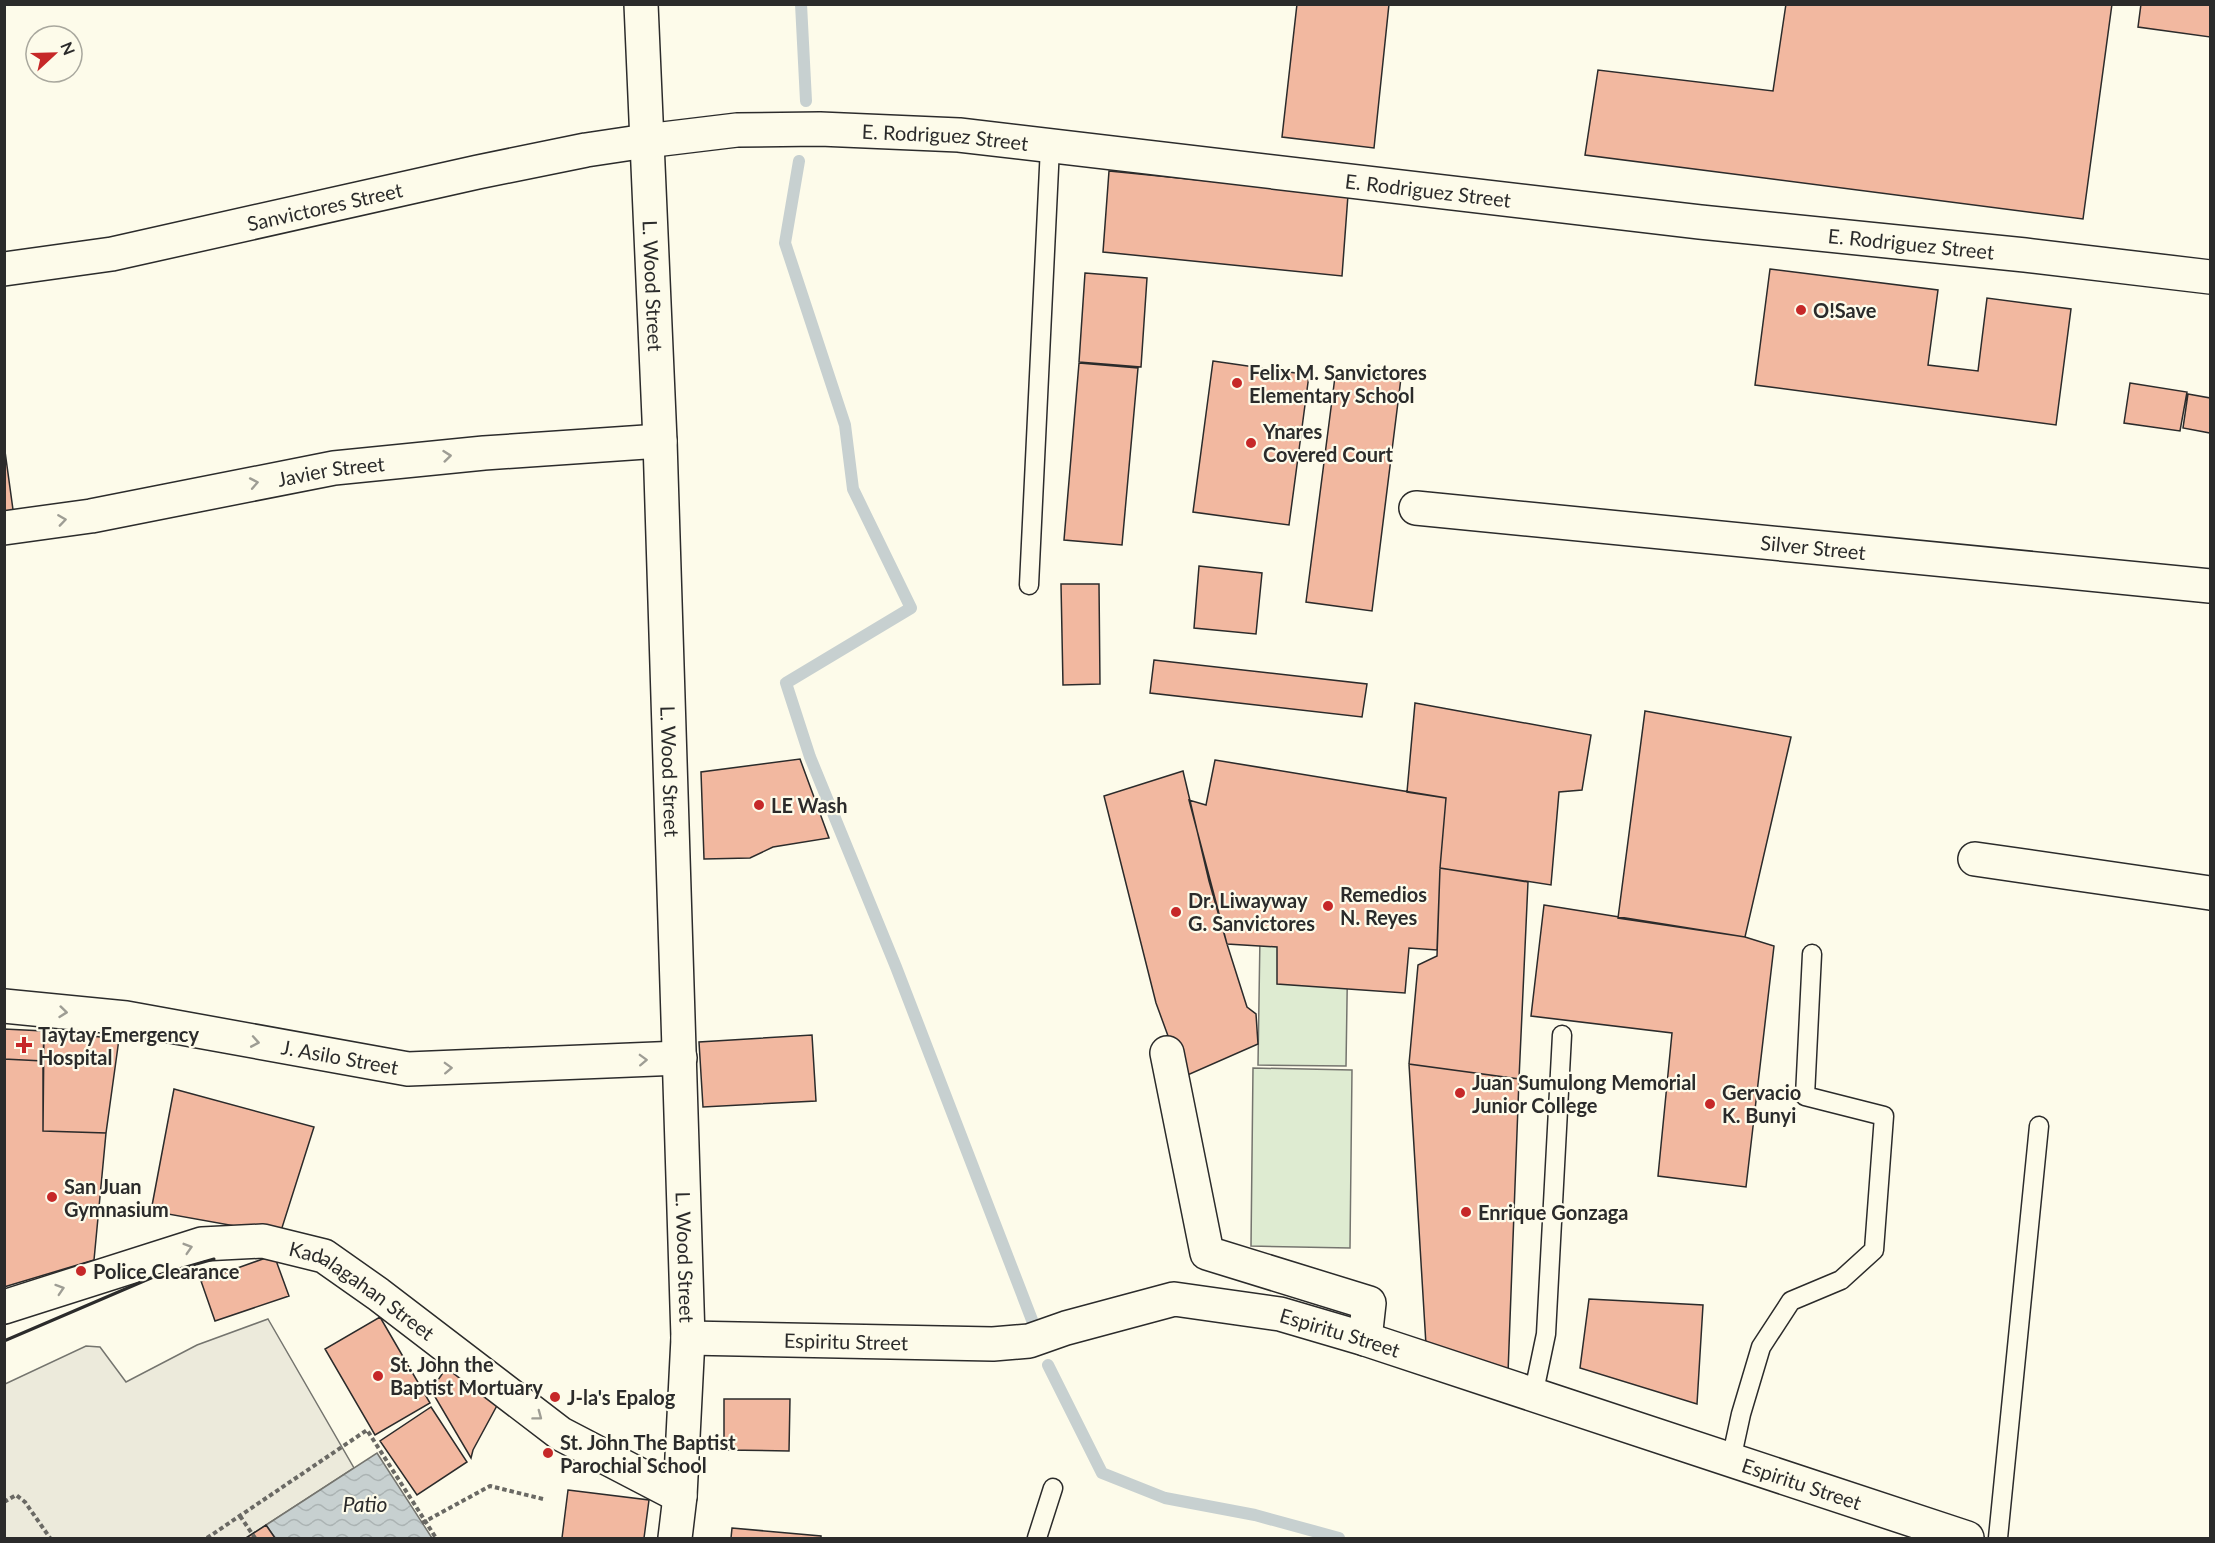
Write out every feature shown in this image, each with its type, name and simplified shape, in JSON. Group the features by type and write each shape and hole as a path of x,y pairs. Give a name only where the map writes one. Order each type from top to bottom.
{"street":[{"name":"L. Wood Street","path":"641,4 660,441 688,1338 680,1496 675,1539"},
{"name":"E. Rodriguez Street","path":"646,141 736,130 820,129 959,135 1700,222 2025,255 2211,277"},
{"name":"Sanvictores Street","path":"4,269 112,254 478,172 586,150 646,141"},
{"name":"Javier Street","path":"4,528 91,516 334,468 484,453 660,441"},
{"name":"Silver Street","path":"1416,508 2211,586"},
{"path":"1975,859 2211,893"},
{"name":"J. Asilo Street","path":"4,1006 126,1018 408,1069 680,1058"},
{"path":"1167,1053 1207,1253 1369,1303 1365,1339"},
{"name":"Kadalagahan Street","path":"4,1307 202,1244 263,1241 324,1256 378,1294 561,1434 680,1496"},
{"name":"Espiritu Street","path":"688,1338 993,1344 1029,1341 1066,1328 1174,1299 1280,1314 1365,1339 1967,1539"}],"lane":[{"path":"1029,585 1050,147"},
{"path":"1731,1460 1741,1414 1761,1347 1791,1300 1841,1280 1874,1250 1884,1116 1805,1096 1812,954"},
{"path":"1533,1396 1546,1334 1562,1035"},
{"path":"1998,1539 2039,1126"},
{"path":"1037,1539 1053,1488"}],"path":[{"path":"207,1539 368,1430 436,1539"},
{"path":"424,1522 490,1486 543,1499"},
{"path":"4,1502 16,1495 25,1502 50,1539"},
{"path":"240,1516 255,1539"}],"green space":[{"path":"1260,936 1348,937 1346,1066 1258,1065"},
{"path":"1253,1068 1352,1070 1350,1248 1251,1246"}],"shaded area":[{"path":"268,1319 354,1468 246,1538 5,1538 5,1384 86,1346 100,1347 126,1382 197,1345"}],"water":[{"name":"Patio","path":"377,1453 432,1538 275,1538 266,1525"}],"building":[{"path":"1297,4 1389,4 1374,148 1282,137"},
{"path":"1786,4 2112,4 2083,219 1585,155 1598,70 1773,91"},
{"path":"2141,4 2210,4 2210,37 2138,27"},
{"path":"1109,171 1348,195 1342,276 1103,252"},
{"path":"1770,269 1938,290 1928,365 1978,371 1987,298 2071,309 2056,425 1755,385"},
{"path":"1085,273 1147,278 1141,367 1079,362"},
{"name":"Ynares Covered Court","path":"1213,361 1309,375 1289,525 1193,512"},
{"path":"1079,363 1138,368 1122,545 1064,540"},
{"path":"1336,369 1401,378 1372,611 1306,602"},
{"path":"2130,383 2187,392 2180,431 2124,423"},
{"path":"2188,394 2210,398 2210,433 2183,428"},
{"path":"4,444 14,517 4,518"},
{"path":"1199,566 1262,573 1256,634 1194,628"},
{"path":"1061,584 1099,584 1100,684 1063,685"},
{"path":"1154,660 1367,684 1362,717 1150,693"},
{"path":"1415,703 1591,735 1582,790 1559,792 1551,885 1440,868 1446,798 1407,792"},
{"path":"1645,711 1791,737 1745,937 1618,918"},
{"name":"LE Wash","path":"800,759 829,838 773,847 750,858 704,859 701,772"},
{"name":"Remedios N. Reyes","path":"1215,760 1446,798 1440,868 1437,950 1409,948 1405,993 1277,984 1277,947 1227,944 1189,800 1206,805"},
{"name":"Dr. Liwayway G. Sanvictores","path":"1183,771 1209,881 1227,944 1247,1007 1256,1014 1258,1044 1183,1077 1156,1003 1104,796"},
{"path":"1440,868 1528,882 1519,1079 1409,1064 1418,965 1437,956"},
{"name":"Gervacio K. Bunyi","path":"1544,905 1745,937 1774,946 1746,1187 1658,1176 1672,1033 1531,1016"},
{"name":"Taytay Emergency Hospital","path":"4,1029 44,1031 43,1061 4,1059"},
{"path":"44,1031 119,1039 106,1133 43,1131"},
{"path":"812,1035 816,1101 703,1107 699,1042"},
{"name":"San Juan Gymnasium","path":"4,1059 43,1061 43,1131 106,1133 94,1260 4,1287"},
{"name":"Enrique Gonzaga","path":"1409,1064 1519,1079 1508,1373 1426,1345"},
{"path":"174,1089 314,1127 280,1234 151,1211"},
{"path":"274,1255 289,1296 215,1321 201,1281"},
{"path":"1589,1299 1703,1305 1697,1404 1580,1368"},
{"name":"St. John the Baptist Mortuary","path":"380,1317 430,1403 375,1435 325,1349"},
{"path":"447,1367 500,1400 471,1458 431,1390"},
{"path":"724,1399 790,1399 789,1451 724,1450"},
{"path":"431,1407 467,1462 417,1495 380,1441"},
{"path":"568,1490 649,1500 644,1538 562,1538"},
{"path":"266,1525 275,1538 246,1538"},
{"path":"732,1528 821,1536 821,1538 731,1538"}],"waterway":[{"path":"801,4 806,101"},
{"path":"799,161 785,243 845,425 853,489 911,608 786,683 810,757 896,967 1032,1320"},
{"path":"1048,1365 1102,1473 1165,1498 1255,1515 1339,1538"}],"wall":[{"path":"4,1341 158,1275 214,1259"}],"place":[{"name":"O!Save","path":"1801,310"},
{"name":"Felix M. Sanvictores Elementary School","path":"1237,383"},
{"name":"Ynares Covered Court","path":"1251,443"},
{"name":"LE Wash","path":"759,805"},
{"name":"Remedios N. Reyes","path":"1328,906"},
{"name":"Dr. Liwayway G. Sanvictores","path":"1176,912"},
{"name":"Taytay Emergency Hospital","path":"24,1045"},
{"name":"Juan Sumulong Memorial Junior College","path":"1460,1093"},
{"name":"Gervacio K. Bunyi","path":"1710,1104"},
{"name":"San Juan Gymnasium","path":"52,1197"},
{"name":"Enrique Gonzaga","path":"1466,1212"},
{"name":"Police Clearance","path":"81,1271"},
{"name":"St. John the Baptist Mortuary","path":"378,1376"},
{"name":"J-la's Epalog","path":"555,1397"},
{"name":"St. John The Baptist Parochial School","path":"548,1453"}]}
